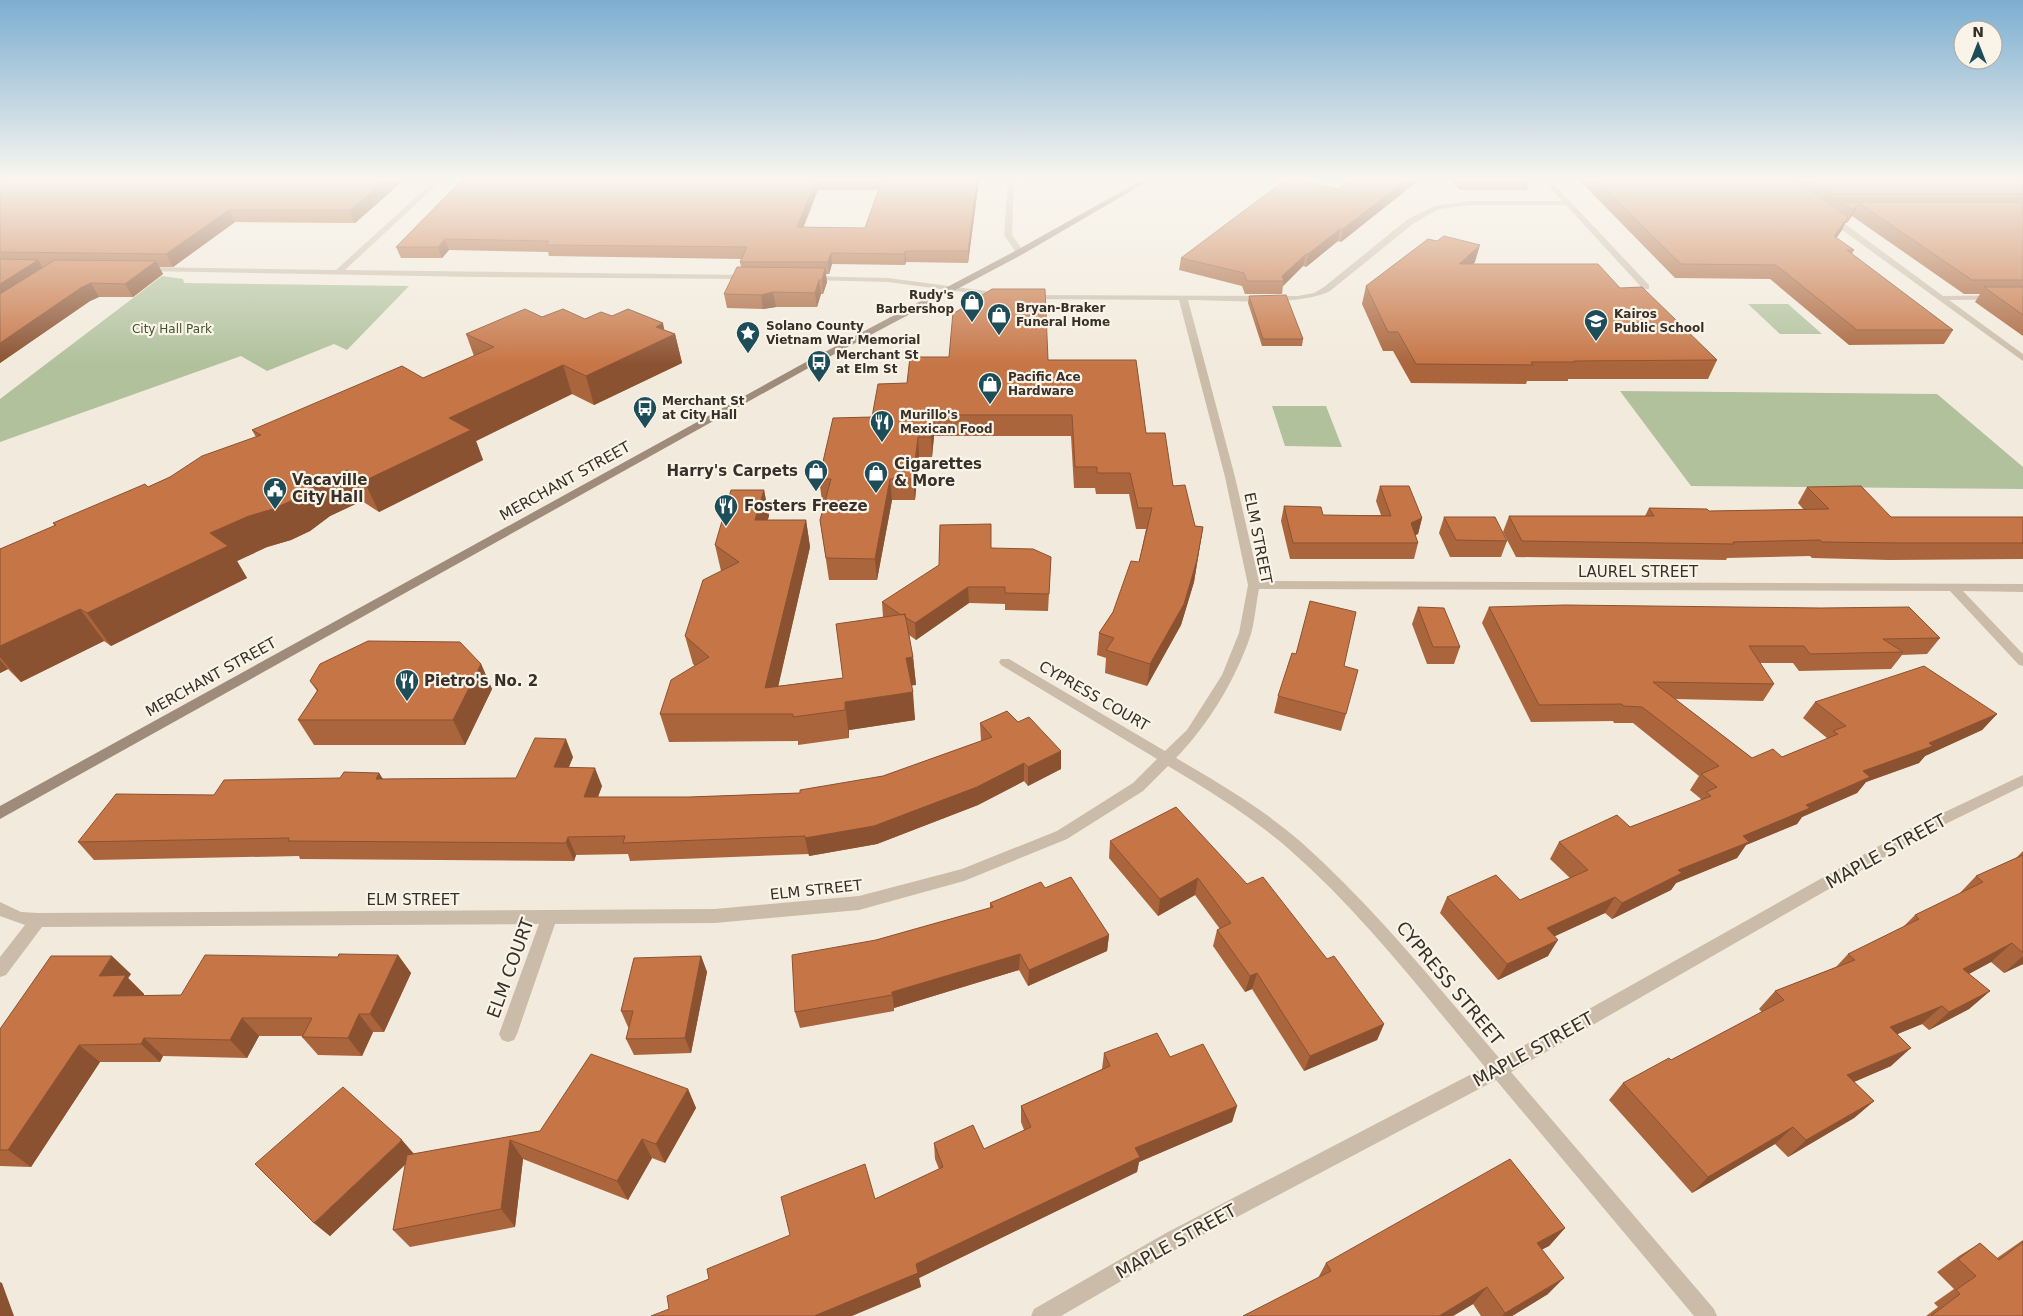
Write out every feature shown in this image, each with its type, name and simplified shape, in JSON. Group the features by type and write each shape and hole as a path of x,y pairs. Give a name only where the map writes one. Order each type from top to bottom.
{"main road":[{"name":"MERCHANT STREET","path":"0,813 832,351 1039,241"}],"street":[{"path":"337,273 372,241"},
{"path":"1013,241 1020,252"},
{"path":"802,278 888,280 1013,296 1298,298 1316,295 1327,289 1386,241"},
{"path":"1604,241 1646,287"},
{"path":"1863,241 2023,358"},
{"path":"132,269 752,277"},
{"path":"1940,298 2023,297"},
{"name":"ELM STREET","path":"0,909 19,918 38,920 715,916 859,903 964,875 1062,836 1138,787 1192,733 1228,675 1245,633 1254,586 1230,477 1183,298"},
{"name":"LAUREL STREET","path":"1254,586 2023,588"},
{"path":"1953,588 2023,662"},
{"name":"CYPRESS COURT","path":"1005,662 1167,758"},
{"name":"CYPRESS STREET","path":"1167,758 1236,800 1295,846 1372,922 1707,1316"},
{"name":"MAPLE STREET","path":"1041,1316 1173,1240 1498,1070 1916,832 2023,780"},
{"name":"ELM COURT","path":"508,1034 550,916"},
{"path":"0,970 38,920"}],"green space":[{"name":"City Hall Park","path":"162,276 183,279 184,283 409,286 347,350 334,344 267,371 241,356 0,442 0,399"},
{"path":"1748,304 1788,304 1822,334 1780,334"},
{"path":"1620,391 1937,394 2023,467 2023,489 1691,486"},
{"path":"1272,406 1326,406 1342,447 1285,446"}],"building":[{"path":"0,241 184,241 166,254 0,252"},
{"path":"402,241 443,241 438,247 396,247"},
{"path":"549,241 969,241 968,251 905,251 904,254 831,253 828,262 740,262 747,247 546,245"},
{"path":"1203,241 1324,241 1306,254 1282,276 1284,281 1247,281 1244,273 1181,258"},
{"path":"1425,241 1466,241 1480,245 1459,264 1598,264 1620,288 1642,287 1717,360 1531,362 1533,365 1416,364 1398,332 1388,332 1366,286"},
{"path":"1658,241 1842,241 1854,250 1847,250 1953,330 1857,330 1776,265 1681,264"},
{"path":"1915,241 2023,241 2023,280 1972,280"},
{"path":"0,259 38,260 0,284"},
{"path":"55,260 156,261 125,284 91,283 82,287 0,343 0,294"},
{"path":"737,267 825,268 822,280 819,280 815,293 724,294"},
{"path":"1984,287 2023,287 2023,315"},
{"path":"992,289 1045,289 1048,360 1136,360 1146,433 1165,433 1173,486 1185,485 1195,526 1203,527 1197,560 1184,604 1150,664 1106,650 1114,638 1099,633 1113,612 1131,561 1139,562 1152,508 1138,508 1130,473 1097,473 1097,467 1075,467 1072,415 933,415 931,437 918,437 913,479 890,479 875,559 826,558 820,520 831,479 819,479 833,418 872,417 878,384 907,383 910,357 949,357 953,312 956,312"},
{"path":"1286,295 1303,339 1263,339 1249,296"},
{"path":"525,309 542,317 563,309 585,319 601,312 612,316 628,309 663,323 656,327 675,334 586,376 563,365 449,418 471,430 364,481 347,470 314,485 293,500 210,533 228,546 87,613 80,609 0,646 0,549 56,525 53,523 145,484 148,487 170,477 202,456 261,435 252,430 402,366 423,378 494,347 466,334"},
{"path":"1380,486 1409,486 1422,518 1411,523 1418,543 1293,543 1284,506 1321,507 1323,515 1391,516"},
{"path":"1861,486 1891,517 2023,517 2023,543 1822,542 1820,540 1733,542 1734,544 1522,541 1509,516 1654,516 1649,508 1707,509 1709,511 1829,509 1807,487"},
{"path":"731,490 764,490 755,520 806,520 765,688 843,678 836,624 905,614 913,657 906,658 913,692 845,702 845,710 793,717 793,714 660,714 671,680 709,657 685,636 703,580 739,562 715,545"},
{"path":"1444,517 1495,517 1507,541 1456,540"},
{"path":"991,524 991,548 1033,549 1051,557 1049,594 1005,593 1005,587 968,587 915,623 905,617 905,614 901,615 882,602 939,565 940,525"},
{"path":"1310,601 1356,612 1344,666 1358,670 1346,714 1278,696 1292,653 1296,654"},
{"path":"1565,605 1821,608 1909,607 1940,638 1883,639 1903,652 1810,654 1804,646 1749,646 1774,684 1653,682 1752,758 1773,749 1782,757 1838,734 1833,731 1846,726 1815,702 1924,666 1997,714 1929,743 1933,746 1863,771 1870,777 1806,805 1810,808 1743,836 1749,842 1678,870 1682,873 1622,903 1615,897 1547,928 1558,940 1507,964 1447,897 1496,875 1520,900 1588,870 1559,842 1617,815 1630,827 1711,796 1706,792 1717,787 1701,774 1719,766 1642,707 1623,706 1622,704 1539,705 1489,607"},
{"path":"1418,607 1444,608 1460,647 1433,647"},
{"path":"368,641 460,642 481,664 453,720 298,720 318,690 310,681 320,664"},
{"path":"1007,711 1018,722 1029,717 1061,751 1028,767 1024,763 977,787 874,826 805,838 805,836 623,843 625,836 568,837 566,843 288,841 289,838 78,842 116,794 214,795 224,780 340,778 344,772 379,773 376,779 516,778 535,738 566,739 554,767 595,768 584,797 689,797 800,793 800,790 883,776 992,737 980,723"},
{"path":"1176,807 1247,884 1263,877 1327,959 1334,956 1384,1024 1310,1056 1257,973 1250,976 1217,930 1231,923 1198,878 1160,899 1110,841"},
{"path":"2023,855 2023,953 2012,943 1963,969 1990,991 1949,1012 1942,1006 1890,1027 1911,1048 1847,1075 1874,1101 1806,1140 1793,1127 1708,1177 1623,1083 1669,1058 1671,1060 1784,1000 1775,991 1855,960 1848,954 1919,919 1915,915 1983,882 1976,876"},
{"path":"1071,877 1109,935 1029,970 1020,954 892,992 892,995 795,1012 792,955 876,940 993,907 990,903 1041,882 1045,888"},
{"path":"339,954 398,955 370,1014 359,1014 348,1038 302,1037 312,1018 242,1018 230,1040 144,1038 141,1044 79,1045 8,1150 0,1150 0,1029 51,956 112,956 99,976 126,975 113,996 181,995 205,955 338,957"},
{"path":"701,956 685,1038 626,1039 633,1011 621,1011 634,958"},
{"path":"1157,1033 1170,1057 1203,1044 1237,1106 1135,1148 1140,1157 916,1264 918,1273 814,1316 651,1316 669,1309 667,1296 709,1279 707,1269 790,1235 781,1197 865,1164 875,1199 943,1167 934,1143 973,1125 984,1149 1031,1127 1021,1106 1110,1066 1104,1053"},
{"path":"591,1054 688,1089 656,1144 642,1139 617,1181 510,1140 501,1209 393,1230 407,1155 540,1131"},
{"path":"343,1087 402,1140 314,1223 255,1164"},
{"path":"1510,1159 1565,1228 1537,1243 1564,1278 1505,1313 1487,1287 1439,1316 1243,1316 1331,1271 1326,1263"},
{"path":"2023,1242 2023,1316 1931,1316 1960,1294 1956,1290 1976,1276 1958,1259 1980,1243 1999,1260"}],"place":[{"name":"Rudy's Barbershop","path":"972,323"},
{"name":"Bryan-Braker Funeral Home","path":"999,336"},
{"name":"Kairos Public School","path":"1596,342"},
{"name":"Solano County Vietnam War Memorial","path":"748,354"},
{"name":"Merchant St at Elm St","path":"819,383"},
{"name":"Pacific Ace Hardware","path":"990,405"},
{"name":"Merchant St at City Hall","path":"645,429"},
{"name":"Murillo's Mexican Food","path":"882,443"},
{"name":"Harry's Carpets","path":"816,492"},
{"name":"Cigarettes & More","path":"876,494"},
{"name":"Vacaville City Hall","path":"275,510"},
{"name":"Fosters Freeze","path":"726,527"},
{"name":"Pietro's No. 2","path":"407,702"}]}
